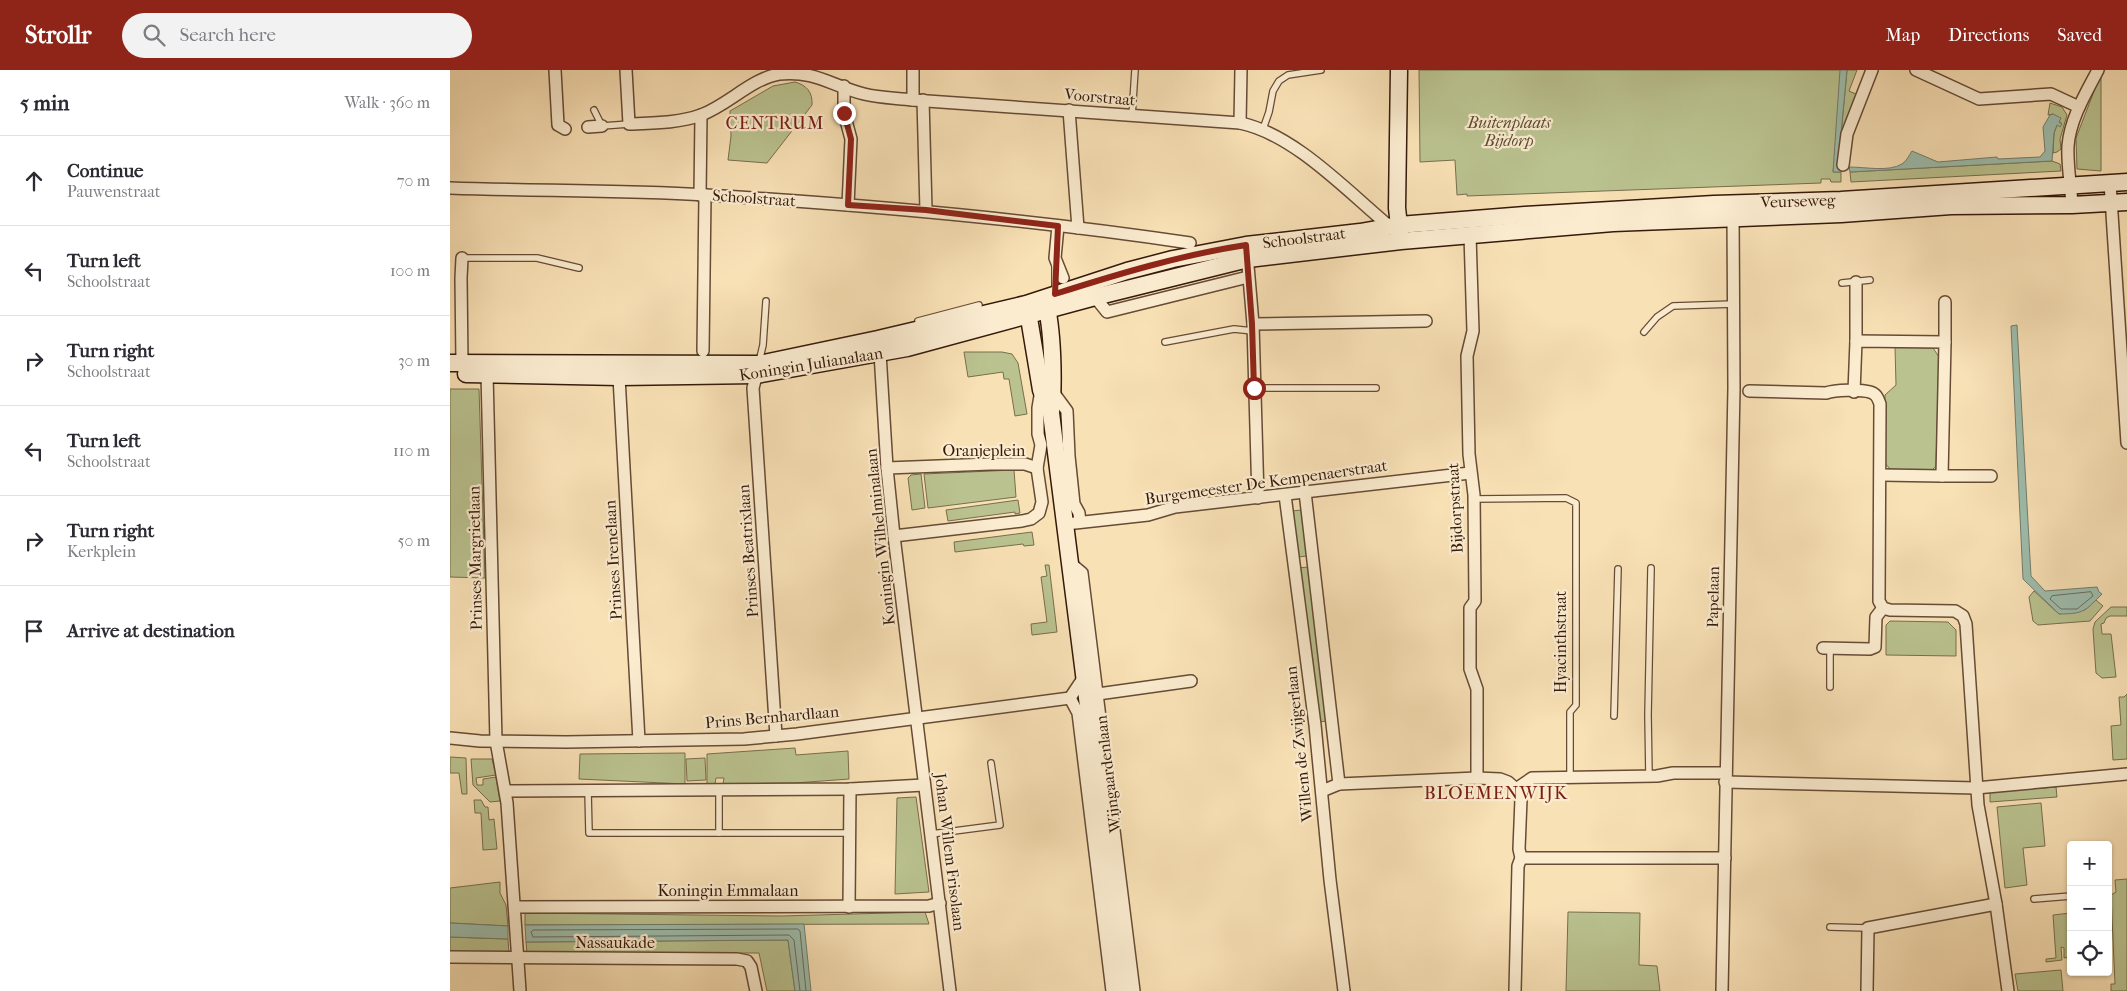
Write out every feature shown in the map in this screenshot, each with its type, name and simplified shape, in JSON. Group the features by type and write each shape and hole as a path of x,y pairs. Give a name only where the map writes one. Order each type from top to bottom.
{"main road":[{"path":"1397,231 1400,70"},
{"name":"Veurseweg","path":"1469,233 1613,223 1841,200 2127,182"},
{"name":"Veurseweg","path":"1733,211 1841,214 1951,206 2072,205 2119,202"},
{"name":"Schoolstraat","path":"1049,301 1154,264 1397,231 1469,233"},
{"name":"Schoolstraat","path":"1049,301 1095,297 1247,252"},
{"name":"Koningin Julianalaan","path":"454,366 487,374 619,377 758,370 907,348 1028,310 1049,301"},
{"name":"Wijngaardenlaan","path":"1047,391 1049,301"},
{"name":"Koningin Julianalaan","path":"454,366 758,370 892,336 1028,310"},
{"name":"Wijngaardenlaan","path":"1028,310 1047,391 1073,523 1070,564 1124,991"}],"street":[{"path":"555,70 558,125 565,130"},
{"path":"626,70 629,124 677,120 701,115 778,72"},
{"path":"913,70 918,100 926,210"},
{"path":"1240,123 1241,70"},
{"path":"1844,165 1848,134 1872,70"},
{"path":"1916,70 1979,99 2051,94 2079,107"},
{"path":"2072,205 2068,147 2079,107 2098,70"},
{"name":"Voorstraat","path":"778,72 816,75 864,94 918,100 1240,123 1263,129 1298,151 1397,231"},
{"path":"844,86 844,113 851,139 848,205"},
{"path":"1069,110 1078,228"},
{"path":"701,115 703,351"},
{"path":"588,127 602,126"},
{"path":"2110,182 2119,202 2127,442"},
{"name":"Schoolstraat","path":"450,188 588,190 702,195 926,210 1078,228 1190,244"},
{"name":"Papelaan","path":"1722,991 1734,304 1733,211"},
{"path":"1058,226 1055,258 1063,278"},
{"name":"Bijdorpstraat","path":"1469,233 1473,332 1467,356 1470,473 1474,499 1475,601 1470,608 1470,670 1477,689 1477,778"},
{"path":"1247,252 1253,327 1258,498"},
{"path":"454,366 462,258"},
{"path":"1095,297 1107,312 1248,277"},
{"path":"1854,392 1856,282"},
{"path":"1942,476 1945,302"},
{"path":"1253,327 1426,321"},
{"path":"1856,341 1945,342"},
{"name":"Koningin Wilhelminalaan","path":"880,353 887,468 917,718"},
{"name":"Prinses Beatrixlaan","path":"758,370 753,388 776,736"},
{"name":"Prinses Margrietlaan","path":"487,374 496,741 506,790 520,991"},
{"name":"Prinses Irenelaan","path":"619,377 639,741"},
{"name":"Wijngaardenlaan","path":"1036,468 1041,445 1038,434 1038,408 1047,391 1067,411 1074,504 1079,513 1073,523"},
{"path":"1749,392 1826,394 1833,391 1871,392 1877,396 1880,404 1879,601 1883,608 1890,610 1955,611 1963,616 1966,624 1976,788 1996,904 2008,991"},
{"name":"Oranjeplein","path":"887,468 1025,464 1036,468 1042,502 1039,513 1031,519 894,536"},
{"name":"Burgemeester De Kempenaerstraat","path":"1073,523 1148,515 1175,507 1470,473"},
{"path":"1880,475 1991,476"},
{"path":"1305,492 1339,784"},
{"name":"Willem de Zwijgerlaan","path":"1285,495 1322,791 1330,880 1344,991"},
{"name":"Wijngaardenlaan","path":"1070,564 1082,573 1134,991"},
{"path":"1827,648 1874,647 1876,617 1883,608"},
{"path":"1070,698 1084,677"},
{"path":"1098,694 1191,680"},
{"name":"Wijngaardenlaan","path":"1070,698 1078,713 1112,991"},
{"name":"Prins Bernhardlaan","path":"450,738 496,741 694,741 776,736 1070,698"},
{"name":"Johan Willem Frisolaan","path":"917,718 950,991"},
{"path":"1516,789 1532,778 1649,776 1673,773 1976,788 2127,774"},
{"path":"1322,791 1339,784 1477,778 1500,779 1513,785 1521,799 1519,848 1522,858 1518,866 1515,991"},
{"path":"506,790 850,789 924,785"},
{"path":"848,907 850,789"},
{"path":"1522,858 1725,858"},
{"name":"Koningin Emmalaan","path":"515,911 929,906 940,903"},
{"path":"1867,991 1868,928 1996,904"},
{"name":"Nassaukade","path":"450,957 746,960 751,968 756,991"}],"lane":[{"path":"1132,116 1135,70"},
{"path":"1263,129 1273,91 1279,82 1288,75 1321,70"},
{"path":"594,110 602,126 629,124"},
{"path":"462,258 537,258 579,268"},
{"path":"1049,301 1055,258"},
{"path":"1842,283 1870,280"},
{"name":"Koningin Julianalaan","path":"758,370 763,345 766,301"},
{"path":"1644,332 1657,317 1673,306 1734,304"},
{"name":"Koningin Julianalaan","path":"892,336 910,324 979,305"},
{"path":"1165,342 1253,327"},
{"path":"1254,388 1376,388"},
{"name":"Hyacinthstraat","path":"1474,499 1566,498 1576,503 1576,705 1570,712 1570,778"},
{"path":"1614,716 1618,568"},
{"path":"1649,776 1648,715 1652,568"},
{"path":"1827,648 1830,687"},
{"path":"931,834 1000,824 992,763"},
{"path":"588,790 589,834 849,833"},
{"path":"719,790 719,833"},
{"path":"2034,899 2067,896"},
{"path":"1830,927 1868,928"}],"green space":[{"name":"Buitenplaats Bijdorp","path":"1419,70 1844,70 1833,172 1841,172 1841,182 1821,179 1821,183 1457,195 1455,160 1420,162"},
{"path":"1847,70 1857,70 1849,91 1858,95 1838,166"},
{"path":"2101,73 2101,171 2077,169 2076,138"},
{"path":"795,82 808,90 812,105 767,163 728,160 731,136 730,111 773,86"},
{"path":"2050,103 2062,107 2067,115 2060,139 2061,149 2053,153 2054,133 2057,125 2062,124 2053,114 2048,115"},
{"path":"2052,161 2060,164 2061,171 1851,182 1850,172"},
{"path":"1895,347 1933,348 1939,357 1936,466 1931,471 1890,469 1884,462 1885,395 1896,385"},
{"path":"964,352 1002,352 1012,354 1018,363 1027,414 1015,416 1009,379 1004,379 1003,372 968,377"},
{"path":"450,389 479,389 485,578 450,577"},
{"path":"1014,470 1016,497 928,508 924,474"},
{"path":"921,474 925,508 912,510 908,478 911,475"},
{"path":"1018,500 1020,513 1015,514 1015,512 948,521 946,510"},
{"path":"1301,510 1307,556 1298,557 1292,511"},
{"path":"1032,532 1034,545 1024,546 1023,544 955,552 954,542"},
{"path":"1045,565 1049,565 1057,632 1032,635 1031,624 1047,622 1041,577 1047,576"},
{"path":"1309,567 1328,721 1317,722 1297,568"},
{"path":"2034,591 2059,614 2085,610 2096,600 2103,606 2090,621 2038,625 2033,621 2029,597"},
{"path":"2111,607 2127,607 2127,616 2110,616 2101,624 2102,634 2111,634 2116,677 2102,678 2096,673 2093,629 2095,622"},
{"path":"1890,621 1948,622 1956,630 1956,656 1886,655 1886,625"},
{"path":"2127,694 2127,759 2113,760 2111,726 2121,725 2119,697 2124,697"},
{"path":"795,748 796,755 848,751 849,779 795,783 723,784 724,778 716,778 715,784 707,784 707,754"},
{"path":"685,753 685,784 579,779 580,754"},
{"path":"450,757 466,758 467,794 462,794 459,773 450,773"},
{"path":"705,758 706,780 687,781 686,759"},
{"path":"471,759 492,759 496,775 476,778 477,785 483,785 483,779 496,777 500,801 490,802 473,785"},
{"path":"2056,787 2057,797 1990,802 1990,792"},
{"path":"916,797 929,892 895,894 897,798"},
{"path":"474,800 481,800 485,807 488,807 489,820 494,819 497,849 483,850 481,813 475,813"},
{"path":"2041,803 2045,846 2023,848 2027,885 2005,888 1997,807"},
{"path":"2127,879 2127,991 2111,991 2111,984 2115,984 2112,894 2116,892 2115,880"},
{"path":"500,882 500,893 506,905 508,926 450,923 450,888"},
{"path":"925,912 929,924 525,925 525,913 781,916"},
{"path":"1568,912 1640,913 1639,965 1657,966 1660,991 1566,991"},
{"path":"2067,913 2067,958 2064,958 2064,948 2061,947 2062,960 2046,962 2046,959 2056,958 2053,915"},
{"path":"450,937 508,939 509,954 450,952"},
{"path":"788,940 795,991 767,991 759,953 527,953 526,942"},
{"path":"2061,970 2063,991 2018,991 2015,974"}],"water":[{"path":"1840,70 1847,70 1838,166 1841,167 1841,172 1833,172"},
{"path":"2053,114 2061,118 2059,122 2062,124 2060,127 2057,125 2054,133 2052,161 1850,172 1849,167 1890,168 1897,166 1905,161 1912,151 1938,162 1997,157 1998,159 2040,157 2045,151 2043,127 2050,115"},
{"path":"2017,325 2031,576 2045,591 2097,587 2102,594 2088,608 2079,612 2059,614 2023,579 2011,326"},
{"path":"450,923 508,926 508,939 450,937"},
{"path":"804,924 811,991 795,991 788,940 526,942 525,925"}],"district":[{"name":"CENTRUM","path":"775,123"},
{"name":"BLOEMENWIJK","path":"1496,793"}],"route":[{"path":"844,113 851,139 848,205 926,210 1058,226 1055,258 1055,294 1127,271 1173,259 1246,245 1252,324 1254,388"}]}
